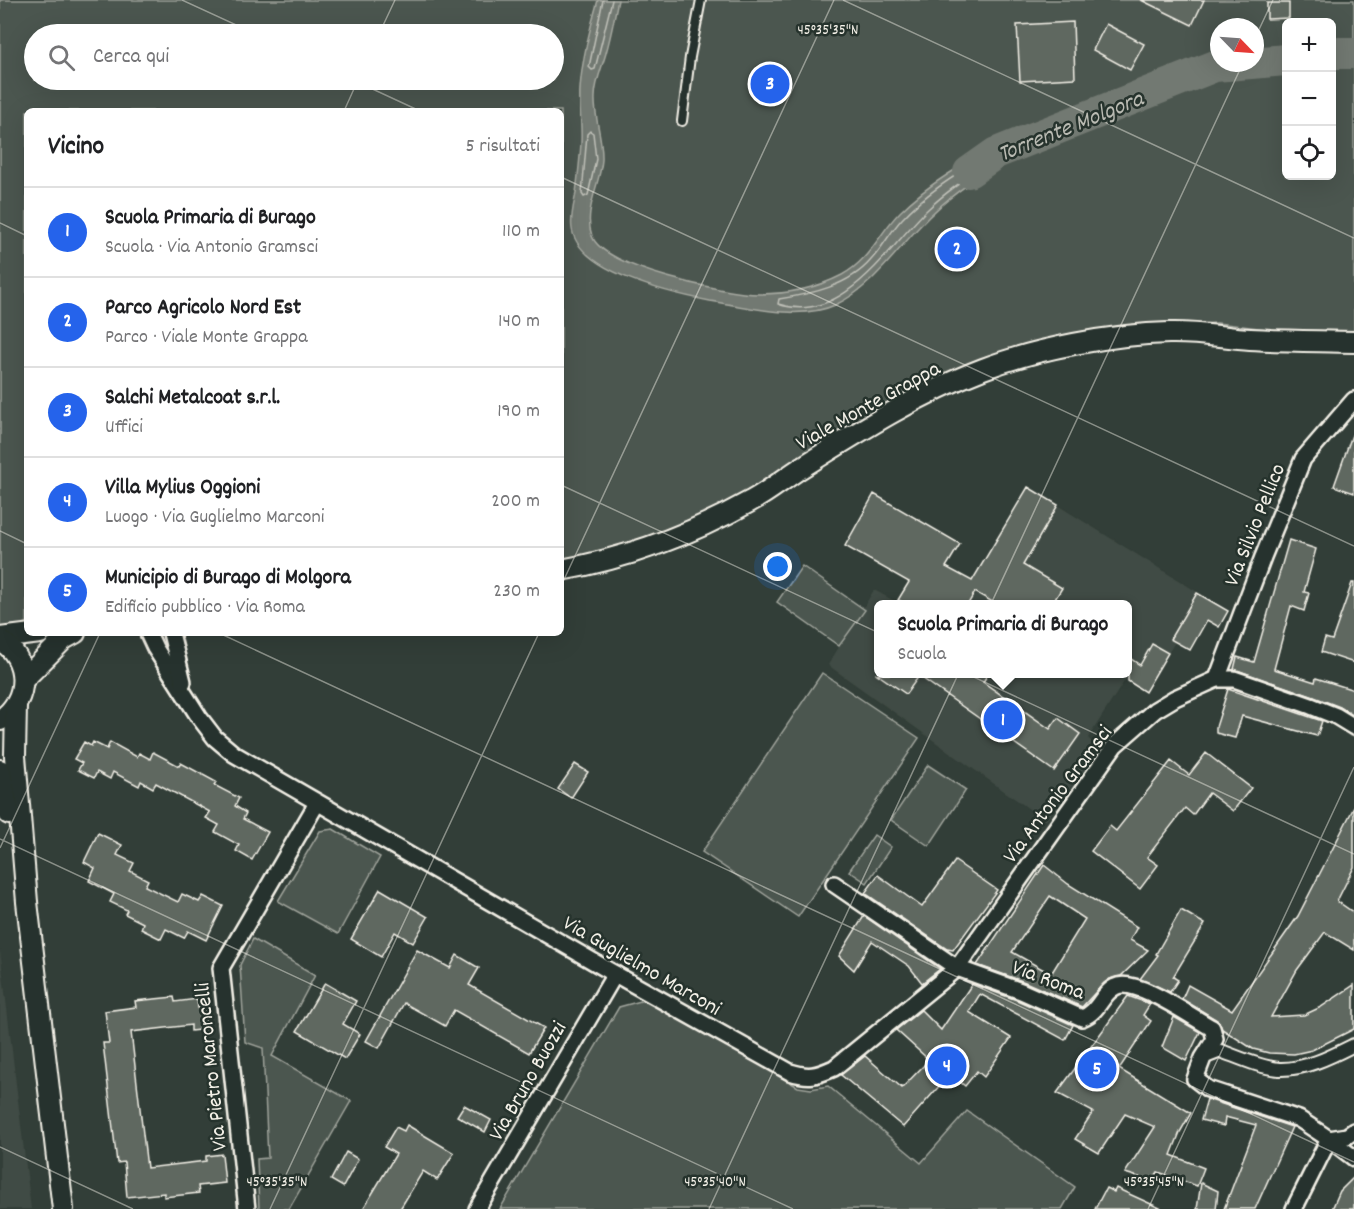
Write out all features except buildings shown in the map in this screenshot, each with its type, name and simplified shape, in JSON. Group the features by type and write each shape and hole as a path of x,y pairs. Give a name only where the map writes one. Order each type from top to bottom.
{"street":[{"name":"Viale Monte Grappa","path":"564,569 615,559 654,546 753,501 804,466 896,410 982,369 1025,356 1104,340 1169,333 1284,341"},
{"path":"1284,341 1354,342"},
{"path":"1284,341 1354,354"},
{"name":"Via Silvio Pellico","path":"1217,679 1303,459 1354,400"},
{"path":"0,639 24,635"},
{"path":"23,680 70,636"},
{"name":"Via Guglielmo Marconi","path":"149,636 214,738 234,754 789,1072 805,1077 819,1075 834,1068 957,968"},
{"name":"Via Guglielmo Marconi","path":"172,636 188,697"},
{"path":"0,639 20,663 23,680 16,705 15,756 27,902 63,1209"},
{"path":"1217,679 1245,683 1336,716 1354,727"},
{"name":"Via Antonio Gramsci","path":"957,968 1115,745 1155,710 1217,679"},
{"path":"0,720 16,705"},
{"path":"0,770 27,902"},
{"name":"Via Pietro Maroncelli","path":"247,1209 222,968 317,803"},
{"path":"834,884 957,968"},
{"name":"Via Roma","path":"957,968 1021,991 1082,1018 1092,1015 1115,987 1126,985 1140,988 1212,1028 1215,1039 1203,1058"},
{"name":"Via Bruno Buozzi","path":"477,1209 615,974"},
{"path":"1354,1045 1326,1059 1281,1069 1259,1065 1221,1051 1203,1058 1195,1078 1208,1089 1299,1119 1354,1158"},
{"path":"1329,1139 1347,1136 1354,1131"},
{"path":"1294,1209 1329,1139"}],"lane":[{"path":"682,121 690,57 701,0"}],"shaded area":[{"path":"0,0 1354,0 1354,335 1275,330 1217,323 1141,327 998,355 944,375 859,422 786,471 673,531 564,564 564,108 24,108 24,632 0,630"},
{"path":"1028,487 1228,611 1219,627 1207,621 1190,650 1175,642 1145,692 1125,680 1088,738 1098,749 1046,821 828,665 874,590 893,600 874,600 874,678 1132,678 1132,600 928,600 946,567 972,581"},
{"path":"802,566 865,610 839,646 777,602"},
{"path":"822,673 919,738 798,917 702,852"},
{"path":"928,765 966,790 929,846 891,820"},
{"path":"333,829 380,857 338,934 278,901 320,831"},
{"path":"874,835 891,847 867,883 849,871"},
{"path":"253,939 315,975 272,1056 351,1101 289,1209 259,1209 257,1159 268,1158 263,1048 245,1042 240,965"},
{"path":"0,950 31,1209 0,1209"},
{"path":"648,999 798,1087 811,1089 828,1086 921,1163 967,1111 1075,1187 1062,1209 500,1209 619,1007"}],"water":[{"name":"Torrente Molgora","path":"598,0 618,0 595,91 602,160 589,217 590,227 592,236 601,248 618,259 641,268 695,284 743,293 781,293 812,287 832,280 852,269 867,254 900,212 948,174 1001,144 1008,160 951,197 860,289 835,305 821,310 790,312 757,309 674,293 630,279 591,258 578,244 572,229 581,143 581,78"}],"waterway":[{"name":"Torrente Molgora","path":"1336,53 1354,53"},
{"name":"Torrente Molgora","path":"969,172 996,153 1215,66 1282,60"}],"place":[{"name":"Salchi Metalcoat s.r.l.","path":"770,84"},
{"name":"Parco Agricolo Nord Est","path":"957,249"},
{"name":"Scuola Primaria di Burago","path":"1003,720"},
{"name":"Villa Mylius Oggioni","path":"947,1066"},
{"name":"Municipio di Burago di Molgora","path":"1097,1069"}]}
